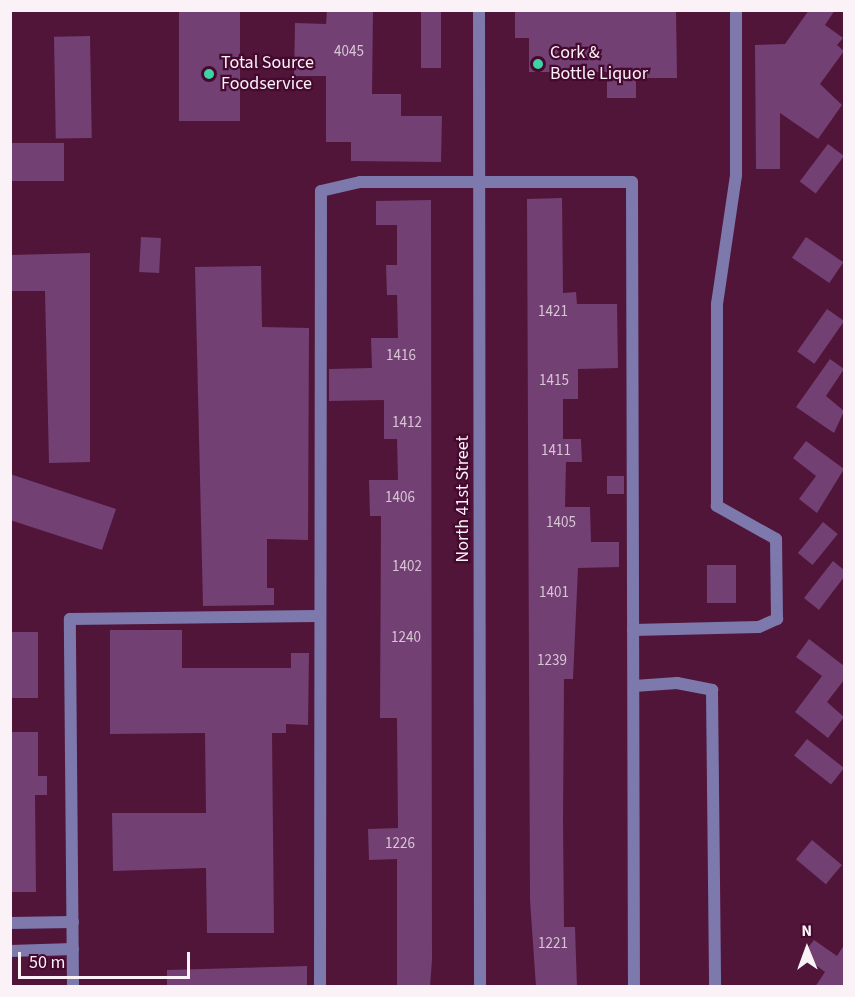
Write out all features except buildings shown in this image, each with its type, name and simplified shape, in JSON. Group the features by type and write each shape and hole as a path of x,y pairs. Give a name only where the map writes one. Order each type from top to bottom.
{"street":[{"name":"North 41st Street","path":"479,10 480,987"},
{"path":"633,630 759,627 777,619 776,540 717,506 717,304 736,175 736,10"},
{"path":"320,987 317,616 321,190 360,182 632,182 634,987"},
{"path":"73,987 70,619 317,616"},
{"path":"634,686 677,683 712,690 715,987"},
{"path":"10,923 73,922"},
{"path":"10,951 73,949"}],"place":[{"name":"Cork & Bottle Liquor","path":"538,64"},
{"name":"Total Source Foodservice","path":"209,74"}]}
